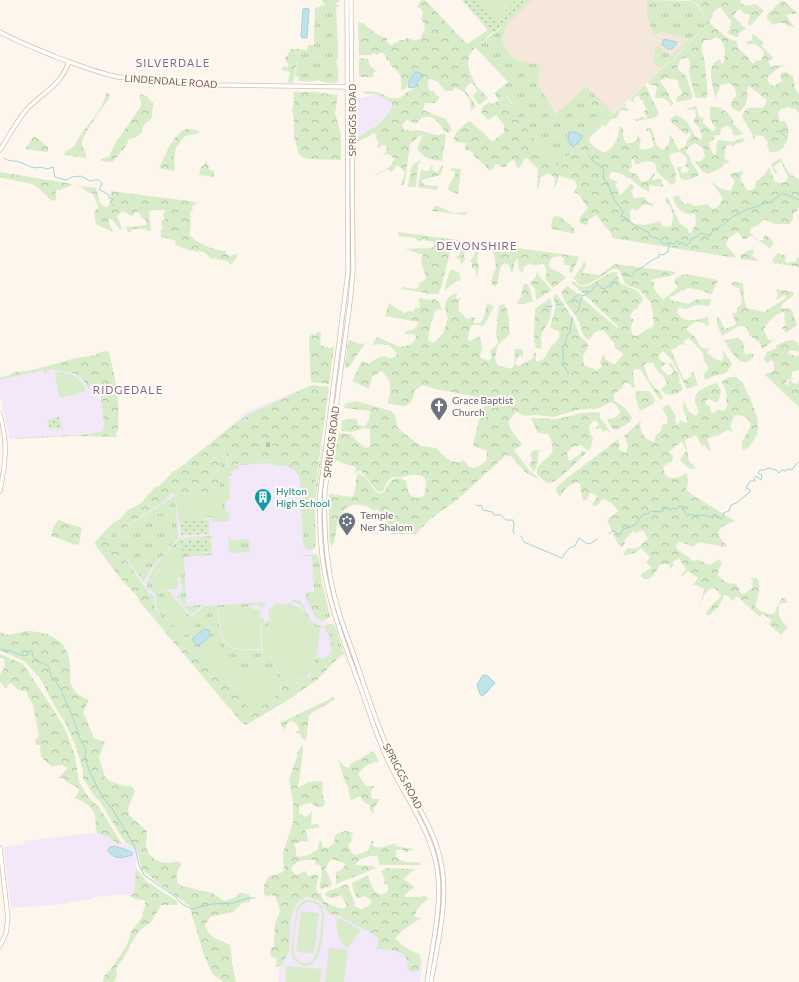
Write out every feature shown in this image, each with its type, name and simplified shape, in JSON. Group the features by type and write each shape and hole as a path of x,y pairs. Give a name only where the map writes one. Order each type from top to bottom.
{"main road":[{"name":"SPRIGGS ROAD","path":"347,0 348,280 321,486 321,551 327,588 336,619 376,732 392,769 428,835 434,854 438,874 438,897 427,982"},
{"name":"SPRIGGS ROAD","path":"351,0 352,278 325,490 324,520 326,546 329,570 340,616 382,734 400,774 429,826 440,858 443,876 443,899 431,982"},
{"name":"LINDENDALE ROAD","path":"0,32 23,44 104,74 130,78 217,85 351,87"},
{"path":"0,150 23,114 59,81 69,62"},
{"path":"0,414 6,447 5,467 0,491"},
{"path":"0,848 8,918 5,937 0,946"}],"shaded area":[{"path":"531,0 647,0 647,16 654,36 662,32 690,39 648,82 613,114 586,86 556,114 538,84 540,65 516,60 506,49 502,40 507,24"},
{"path":"376,94 394,104 387,115 365,134 355,139 356,99"},
{"path":"108,355 116,432 10,439 0,396 0,377"},
{"name":"Hylton High School","path":"312,385 329,387 314,495 312,537 314,560 325,616 342,656 307,684 246,725 97,544 247,412"},
{"path":"100,832 137,850 134,894 94,897 89,900 69,902 65,904 11,908 4,847 25,844 24,841"},
{"path":"288,883 423,959 420,982 278,982"}],"green space":[{"path":"322,0 340,0 339,2 335,3 339,6 336,7 338,58 336,61 338,82 328,83 319,80 309,82 299,81 298,77 295,76 299,49 307,50 308,45 314,45 315,8 325,5"},
{"path":"421,0 425,0 467,44 488,30 491,34 476,46 468,61 471,75 475,84 488,98 479,105 473,96 477,91 474,85 471,83 468,85 465,90 476,106 471,111 470,101 464,92 454,88 452,91 445,91 438,82 430,79 428,82 428,88 439,96 439,99 435,103 425,103 423,110 446,119 452,129 449,133 445,132 436,120 430,117 421,118 416,124 407,120 402,125 404,130 418,130 437,135 446,135 442,161 427,158 421,154 417,148 422,134 410,144 405,182 401,185 405,172 397,165 392,172 388,169 374,175 390,167 394,159 388,154 382,156 387,148 383,145 378,148 377,146 379,142 375,133 357,142 355,139 384,119 391,108 392,103 376,94 368,94 363,92 378,92 390,98 400,98 407,92 414,89 422,75 416,72 414,73 405,89 401,91 401,77 390,65 390,62 386,59 386,56 383,53 379,53 377,55 374,53 370,55 359,55 358,22 362,23 378,35 387,38 387,42 390,45 393,45 395,41 396,43 399,42 398,40 406,40 406,37 413,40 420,39 425,27 421,19 423,13 421,9 417,7"},
{"path":"462,0 531,0 507,24 491,34"},
{"path":"516,0 496,21 475,1"},
{"path":"647,0 691,1 705,15 707,22 706,26 672,60 672,57 661,68 654,63 655,48 659,46 660,43 660,47 672,56 689,39 662,32 654,36 647,16"},
{"path":"689,0 740,0 741,3 746,6 756,4 764,11 750,26 748,24 750,15 745,14 739,9 733,16 746,29 739,33 738,37 727,33 730,28 731,21 720,7 712,13 713,17 710,20 711,25 718,29 726,37 737,41 738,48 752,63 755,63 755,60 761,61 764,51 754,43 749,45 746,42 752,40 752,34 764,43 762,46 773,58 768,62 771,67 778,65 785,66 778,68 767,78 771,85 774,86 782,81 780,76 781,73 786,72 793,76 795,88 799,95 799,113 795,109 787,107 784,109 782,108 778,112 779,119 781,122 784,120 788,131 786,142 780,150 770,152 767,145 768,142 763,136 757,135 754,139 755,142 742,117 748,108 764,107 767,100 749,86 746,104 739,112 731,106 733,98 736,97 736,93 734,87 729,83 721,85 715,99 711,77 712,66 720,59 721,63 723,64 725,53 723,43 716,37 711,40 704,40 702,44 702,52 705,61 707,98 695,97 689,72 690,62 688,57 681,59 677,68 686,76 692,93 692,99 677,102 677,97 683,93 679,87 678,80 666,78 660,81 666,89 673,104 670,107 671,104 664,98 655,98 657,87 656,85 650,85 648,82 671,59 672,56 673,60 706,26 706,18 702,10"},
{"path":"781,1 784,1 797,13 786,15 795,29 784,23 773,25 767,18 767,15"},
{"path":"507,24 502,40 506,49 516,60 540,65 538,84 556,114 586,86 596,96 589,105 600,111 606,106 613,114 557,167 516,116 519,114 507,96 499,100 494,93 508,82 475,47"},
{"path":"291,49 299,49 293,83 288,82 290,72 282,70 283,66 287,67 289,65 285,59"},
{"path":"359,58 368,59 370,66 377,72 374,72 373,77 359,77"},
{"path":"645,85 659,113 654,118 637,121 634,119 639,119 642,116 645,119 647,117 644,113 646,108 643,103 644,101 640,99 639,96 634,97 634,102 629,100"},
{"path":"293,92 313,92 338,95 335,113 341,134 341,160 309,159 300,156 294,137 294,120 292,109 294,103"},
{"path":"107,93 110,95 109,99 89,127 82,141 86,158 64,155 66,151 74,147 77,140 104,102"},
{"path":"140,94 147,96 153,104 152,118 147,122 142,132 138,136 129,139 126,146 114,161 101,161 101,159 109,156 116,142 141,106"},
{"path":"506,96 519,114 516,116 557,167 585,139 626,103 625,107 629,109 628,111 620,110 617,118 611,119 606,126 603,125 589,138 590,143 603,153 611,149 617,140 620,126 623,128 623,136 626,143 632,143 637,140 637,134 641,140 639,147 640,149 648,149 654,145 650,132 646,130 647,128 651,128 659,148 662,150 668,145 670,134 679,150 685,147 691,135 689,131 687,135 683,132 670,121 670,119 677,115 685,120 694,134 701,140 702,137 700,128 693,122 696,117 695,110 685,109 696,106 699,116 704,118 703,123 712,131 716,128 710,120 710,107 720,108 729,114 733,120 733,123 743,134 736,136 733,134 729,126 725,126 721,129 720,135 715,135 714,139 709,142 713,155 716,154 717,142 719,140 732,142 742,138 745,139 743,142 735,144 734,147 731,145 726,146 724,158 730,162 724,164 721,168 708,174 703,172 694,161 701,161 705,157 703,148 695,143 686,151 691,162 699,173 698,176 691,179 684,180 680,178 677,169 678,167 682,167 680,171 683,173 688,172 689,168 685,166 687,161 686,157 680,152 669,154 676,175 675,183 671,185 657,172 655,163 645,161 636,165 633,159 631,159 632,167 629,170 630,172 636,174 641,181 647,181 654,173 653,181 659,178 662,180 661,183 664,186 663,187 649,185 649,192 630,178 615,172 611,172 609,178 618,182 615,185 619,191 618,195 624,192 630,184 633,185 634,188 631,191 634,198 645,197 647,202 654,204 652,206 647,204 641,206 638,210 630,210 631,221 634,224 645,225 660,221 662,226 668,227 672,225 673,214 670,206 665,200 666,197 669,200 680,224 688,229 689,233 691,233 696,224 695,214 682,212 676,205 673,197 678,195 684,204 690,203 694,206 707,204 712,209 716,208 723,198 710,180 719,187 731,191 735,181 729,174 742,171 743,172 740,179 747,190 752,190 755,188 756,181 765,174 769,167 775,182 783,182 786,181 788,177 781,162 775,165 774,168 777,174 774,172 771,164 780,158 789,173 799,180 799,208 793,214 793,219 790,224 775,224 764,219 758,225 751,228 750,232 752,235 759,240 763,240 765,234 774,242 770,249 752,236 743,239 738,232 728,239 726,245 736,258 612,238 612,235 597,215 589,219 587,222 588,224 584,225 580,223 580,217 588,208 578,194 574,192 577,186 574,180 559,176 554,188 555,178 549,173 541,177 539,187 537,189 538,169 527,158 524,159 520,167 517,168 515,161 512,160 506,167 500,167 500,165 495,164 494,168 489,171 472,152 465,150 466,143 455,142 454,137 458,130 469,121 492,141 504,132 504,125 496,115 488,120 481,112 482,108 489,102 493,104"},
{"path":"596,96 606,106 595,114 591,114 588,110 589,105"},
{"path":"186,129 199,131 197,134 184,137 176,148 174,157 174,171 159,168 176,136"},
{"path":"34,136 48,147 47,152 25,149"},
{"path":"421,160 418,165 416,187 408,187 411,168 414,164"},
{"path":"206,161 210,170 214,171 214,177 199,175 201,167"},
{"path":"432,165 432,170 437,173 443,166 441,174 439,176 422,180 422,182 425,185 437,186 438,189 435,190 418,187 421,169 429,171"},
{"path":"453,168 461,169 458,194 448,189 455,174 455,172 450,170"},
{"path":"0,172 74,184 60,190 56,190 56,200 52,201 33,184 0,178"},
{"path":"81,186 96,188 100,203 105,207 108,207 111,197 110,191 197,202 192,207 193,210 190,212 191,224 189,235 206,246 226,251 226,254 231,256 237,254 236,259 231,265 227,261 210,258 204,252 191,251 175,245 176,241 163,237 161,239 161,231 163,226 161,224 165,219 163,216 165,210 149,211 151,231 145,229 132,229 131,232 128,232 126,228 128,227 146,225 146,220 141,217 137,211 131,216 123,211 117,216 122,229 120,230 112,219 109,219 108,221 113,232 96,224 94,212 99,206 93,194 87,192"},
{"path":"435,206 454,213 466,212 467,215 432,211"},
{"path":"553,217 561,217 572,226 575,234 552,229"},
{"path":"398,232 579,257 572,273 569,272 570,265 564,265 564,259 562,256 553,257 549,263 549,266 566,278 553,288 545,278 547,272 544,264 531,264 526,266 524,267 523,273 519,270 518,259 514,263 513,272 511,272 509,265 504,263 502,265 499,271 496,287 491,281 496,267 493,251 479,249 477,261 479,267 477,278 475,268 472,268 472,262 470,261 474,256 476,249 467,248 464,255 465,260 461,264 460,260 456,257 459,255 462,247 452,244 441,288 438,294 431,294 401,289 403,287 413,289 418,288 420,282 423,282 426,277 421,262 423,255 405,249 431,248 434,247 434,242 423,239 419,242 415,238 399,236"},
{"path":"753,250 754,252 752,255 758,260 757,261 741,259 740,255"},
{"path":"778,253 786,256 785,261 788,263 796,261 799,255 799,267 773,263 772,260"},
{"path":"584,262 586,266 582,273 599,275 615,264 676,272 668,277 651,280 654,283 654,289 663,300 678,287 674,281 677,277 682,275 685,274 718,280 711,295 704,291 688,288 683,291 682,290 674,296 670,296 670,300 689,304 697,299 711,299 708,306 696,305 686,309 678,307 677,313 681,318 688,320 708,316 709,324 707,326 704,323 696,322 686,329 695,337 700,346 704,349 709,348 707,353 712,357 722,361 724,356 722,351 725,353 732,364 726,373 713,376 706,380 703,376 708,369 708,365 704,361 703,353 689,338 684,341 684,345 682,344 671,350 683,378 686,379 691,377 693,371 698,385 687,389 672,360 663,351 658,356 660,360 666,364 661,367 661,369 668,375 672,374 674,371 669,365 671,362 680,380 678,383 681,384 683,390 671,395 663,392 661,389 667,384 664,378 653,363 646,363 644,366 649,380 655,388 659,390 663,398 660,400 640,369 635,369 633,371 634,384 636,386 633,388 630,384 625,382 622,388 614,394 614,400 626,409 632,417 630,422 617,430 613,429 608,422 608,419 616,417 620,411 616,405 611,402 599,408 577,410 553,417 536,415 525,416 516,412 508,422 511,430 522,445 514,450 529,470 540,480 525,472 512,457 506,455 457,500 429,520 416,534 391,534 378,509 374,511 364,505 353,505 344,510 341,514 338,520 334,543 332,546 329,541 329,495 352,497 355,491 358,473 364,476 379,494 384,492 390,482 395,478 406,481 409,494 415,498 424,496 426,487 424,477 421,475 409,475 389,479 380,492 377,491 361,471 357,471 355,475 356,467 342,463 338,460 332,463 334,444 337,444 339,433 351,434 366,448 370,445 370,429 364,428 351,432 341,431 343,420 355,418 358,425 365,426 369,420 370,411 344,408 345,404 356,401 391,411 395,415 397,427 405,434 421,446 437,448 440,453 449,460 459,462 464,460 469,467 474,468 483,464 487,457 486,450 473,446 481,411 485,405 483,398 435,389 423,385 415,390 413,399 408,405 398,405 388,403 390,385 388,378 381,371 372,377 369,389 352,381 362,361 368,364 379,357 385,356 387,358 392,358 396,356 397,353 389,345 372,345 377,337 400,347 411,344 416,339 414,334 406,334 405,332 416,328 419,322 385,316 389,303 404,313 410,311 413,312 415,308 420,308 419,298 430,300 434,299 439,302 442,310 437,309 435,312 428,340 433,343 441,336 446,327 448,319 445,303 448,297 457,293 456,299 461,298 458,302 458,310 467,319 473,317 475,318 473,321 475,323 480,323 484,317 487,303 494,306 483,326 475,324 471,326 468,336 468,341 470,341 480,336 482,349 480,356 481,358 489,361 492,357 490,351 498,342 496,333 499,306 503,304 508,314 510,334 498,345 495,359 498,365 511,369 514,366 515,349 523,349 523,359 522,356 519,356 515,362 516,365 519,366 532,359 535,351 536,361 544,359 551,347 559,338 559,331 550,328 556,306 553,297 557,294 573,319 580,336 588,344 583,358 584,365 597,370 603,366 600,363 603,355 605,356 605,359 614,365 624,354 615,348 614,343 603,330 595,332 589,340 584,336 579,321 564,300 562,293 565,288 568,286 617,328 618,326 572,283 574,282 580,286 590,285 611,273 617,272 621,284 636,290 643,298 642,303 639,304 637,309 634,309 630,317 634,320 631,328 633,335 637,336 653,327 654,323 651,303 639,289 625,283 620,271 617,269 613,269 588,284 581,285 578,283 574,278"},
{"path":"451,269 459,273 461,280 454,282 445,291 446,282"},
{"path":"537,272 552,290 536,300 535,289 530,282 535,278"},
{"path":"734,282 743,283 744,300 747,308 764,312 786,298 785,295 776,300 778,295 776,289 793,292 793,296 783,303 781,308 789,308 792,310 797,325 786,333 782,328 786,324 784,320 784,312 775,316 770,320 764,329 765,334 770,341 773,341 764,348 762,348 759,342 750,336 747,328 744,326 739,326 722,336 717,324 717,317 720,318 725,329 733,326 736,324 732,313 736,313 737,307 740,306 742,302 739,291 740,289 731,284"},
{"path":"524,283 530,288 533,301 524,304 517,304 521,297"},
{"path":"550,298 552,305 551,315 542,333 541,349 536,348 534,341 535,309"},
{"path":"317,332 321,332 320,345 329,348 334,347 329,384 311,382 309,340 311,333 315,336"},
{"path":"738,338 743,342 745,355 751,353 754,355 746,362 741,361 733,354 724,340"},
{"path":"350,340 360,344 365,343 350,366 347,368 345,367 348,341"},
{"path":"792,340 799,346 799,352 790,350 787,355 790,354 799,357 799,370 792,372 791,379 788,379 785,383 787,386 790,380 792,383 797,384 799,380 799,407 764,374 770,373 774,370 774,362 770,360 770,362 767,363 764,359 767,352 775,349 777,345"},
{"path":"107,351 109,352 118,399 118,428 116,437 74,436 15,439 91,434 103,431 104,425 101,395 94,392 95,385 91,383 89,389 77,375 50,369 44,375 43,370 0,380 0,378 9,376 15,372 38,369"},
{"path":"61,372 76,377 82,383 86,391 59,397 55,373"},
{"path":"730,377 736,377 742,382 751,400 758,420 757,435 749,447 743,450 742,443 751,424 746,417 738,415 733,417 731,422 732,424 730,425 733,432 727,430 719,435 707,438 711,451 708,450 705,445 702,446 696,435 685,440 689,461 696,468 690,469 680,460 686,451 682,441 669,452 673,456 672,462 667,463 663,467 665,475 671,478 676,478 687,473 688,482 686,491 690,492 735,521 720,529 720,538 727,546 726,547 701,542 696,544 694,547 681,542 678,542 676,546 678,550 693,561 696,561 697,559 710,565 719,559 722,563 718,571 718,576 726,582 732,584 734,583 738,586 741,594 744,594 752,588 753,581 750,578 757,578 759,588 755,606 763,612 774,614 782,598 786,598 788,603 780,603 778,610 783,622 788,627 781,635 769,624 772,620 763,614 760,617 737,596 733,601 728,596 724,595 719,606 710,615 706,615 710,607 721,596 717,590 714,588 711,589 706,593 698,608 704,589 696,585 692,586 698,578 688,571 681,576 686,569 679,558 673,562 674,565 669,569 669,564 661,564 653,576 648,579 644,579 641,574 651,568 647,562 650,557 641,548 632,554 623,555 627,548 638,548 648,539 643,530 635,533 633,531 624,541 625,543 622,547 619,546 607,520 618,511 613,504 604,499 596,506 592,505 597,497 596,495 590,493 586,500 583,500 580,484 577,482 567,487 560,496 556,491 556,488 562,482 620,438 618,442 620,443 619,450 626,453 628,445 624,436 641,421 641,432 645,437 654,442 656,435 661,431 662,425 667,424 668,422 668,418 662,408 668,404 676,416 675,420 677,425 679,424 680,420 686,423 688,421 683,409 684,400 690,412 696,416 699,411 695,403 696,395 709,385 717,383 721,390 717,403 709,399 706,401 706,404 711,407 710,410 712,413 718,410 725,411 728,404 726,403 727,394 722,382"},
{"path":"312,385 329,387 310,522 307,524 303,523 300,478 291,465 282,461 267,461 249,462 227,466 228,462 224,447 211,458 216,458 221,465 218,467 219,488 215,494 176,495 173,493 169,495 167,499 109,538 149,594 152,594 155,598 155,607 158,613 166,618 200,654 223,684 226,686 236,685 247,706 280,693 280,680 289,683 311,676 310,673 316,657 323,659 332,651 328,633 329,634 335,650 340,656 317,680 288,700 246,725 241,722 139,601 137,596 120,578 94,543 128,510 140,504 156,486 158,487 174,471 229,428 249,414"},
{"path":"649,391 655,400 653,404 640,411 635,396 636,392"},
{"path":"600,412 600,419 611,433 606,430 603,432 600,428 596,429 599,424 595,420 592,422 589,427 593,439 591,447 588,451 581,445 572,447 567,453 568,460 570,461 580,454 582,450 586,453 562,476 551,483 547,483 538,475 537,468 551,454 553,450 552,445 548,434 538,433 531,418 557,419 582,413"},
{"path":"59,417 62,428 57,430 56,428 50,429 47,420"},
{"path":"265,437 276,449 269,455 259,442"},
{"path":"322,446 315,504 316,545 314,549 306,549 303,544 300,479 296,471 300,477 301,482 303,523 310,522"},
{"path":"224,448 227,467 241,464 267,461 288,463 296,471 290,467 274,466 273,463 239,465 239,468 233,470 229,476 230,499 232,499 227,500 225,503 227,513 230,513 230,506 231,513 229,514 229,521 212,522 211,517 204,518 204,520 179,521 178,518 222,515 222,494 215,494 218,485 218,468 221,465 216,457 210,458"},
{"path":"533,450 539,450 537,465 534,472 529,465 532,459 530,455"},
{"path":"222,494 222,515 178,518 175,495"},
{"path":"175,496 178,538 149,571 144,582 109,538"},
{"path":"159,516 172,516 172,528 164,530 158,525"},
{"path":"58,520 82,528 79,545 51,536 53,528"},
{"path":"209,520 209,534 181,535 180,521"},
{"path":"211,536 212,555 184,557 186,605 176,597 183,590 180,578 178,577 177,563 171,563 158,570 152,584 152,590 167,590 167,592 171,591 172,596 191,617 205,606 267,602 262,608 257,604 245,607 242,610 219,611 218,607 222,638 231,648 239,650 262,650 262,657 263,650 261,626 265,622 269,621 269,608 272,611 268,628 265,630 269,656 273,661 277,672 287,679 307,678 289,683 279,681 280,686 257,658 243,673 239,682 239,692 238,688 233,684 226,686 223,684 200,654 166,618 161,616 156,605 156,595 153,591 147,588 150,574 164,555 179,539 192,537 192,539 181,540 182,554 210,553 210,539 193,539 193,537"},
{"path":"228,537 230,537 230,540 249,539 250,552 231,553 229,551"},
{"path":"210,539 210,552 182,554 181,540"},
{"path":"316,554 319,558 321,578 330,616 328,619 321,621 315,617 305,595 307,592 314,592 312,556 302,556"},
{"path":"177,563 178,587 176,589 152,590 154,579 159,570 166,565"},
{"path":"168,594 196,626 184,636 156,605"},
{"path":"311,595 317,595 324,615 318,618 307,600"},
{"path":"176,598 185,606 203,605 191,615"},
{"path":"293,600 299,600 301,602 314,624 322,626 332,624 335,626 348,666 344,655 340,655 335,650 329,634 325,632 325,627 322,627 319,630 308,620 303,611 304,609 297,603 292,602"},
{"path":"278,602 280,605 292,603 292,605 301,609 308,620 320,631 314,661 306,677 286,679 282,677 274,661 269,654 266,654 265,630 269,628 272,611 271,609"},
{"path":"252,607 252,609 257,609 260,611 261,618 264,618 264,623 262,623 260,627 261,649 240,649 233,647 224,639 221,632 219,611 242,610"},
{"path":"27,631 43,633 57,639 66,650 69,657 70,680 72,687 81,696 89,700 83,712 94,738 105,742 99,757 105,777 110,781 124,786 131,786 135,791 128,808 129,815 147,831 146,844 150,855 158,861 168,863 178,861 182,864 178,871 177,880 182,886 212,893 224,901 236,897 239,893 247,894 251,897 250,902 242,903 233,912 210,917 205,926 212,936 230,945 236,982 223,982 212,973 204,955 189,905 142,870 137,850 126,843 101,803 92,793 83,778 83,771 76,747 66,724 40,678 25,662 0,651 0,632 8,635"},
{"path":"215,639 242,673 226,685 199,651"},
{"path":"0,654 23,664 53,709 66,731 75,756 79,782 89,798 99,807 122,844 118,844 107,836 97,833 95,817 92,809 84,802 74,798 79,792 79,789 63,778 58,778 68,768 62,765 51,766 41,757 40,745 36,745 35,740 39,736 33,705 27,692 17,689 11,683 6,688 0,682 0,674 4,669 5,663 4,659 0,658"},
{"path":"257,658 280,686 280,693 253,713 242,699 239,692 239,685 244,671"},
{"path":"334,697 335,699 309,715 306,741 299,733 296,733 299,728 293,722 290,721 284,730 280,722"},
{"path":"302,745 303,751 299,782 297,786 298,788 308,782 322,781 325,803 323,807 318,807 310,803 299,806 299,813 305,817 312,811 311,825 317,824 320,827 305,830 308,842 303,841 294,844 296,855 299,857 309,855 318,849 319,841 322,842 322,847 328,848 334,843 335,835 345,831 354,833 351,835 352,841 348,845 352,853 356,855 368,851 371,841 373,841 373,846 375,847 383,847 396,843 395,846 414,849 404,853 404,850 396,850 396,857 406,862 421,863 421,865 380,865 377,856 367,857 359,860 355,865 373,866 376,868 336,884 336,872 343,869 345,863 331,859 325,869 332,883 331,886 321,889 321,868 320,865 315,864 315,860 298,862 291,869 296,875 306,871 308,876 316,874 318,876 316,889 319,894 321,893 323,900 339,908 344,908 347,906 341,895 330,898 324,893 347,884 355,903 354,906 361,909 369,906 372,901 365,896 357,898 352,883 368,875 377,893 384,894 388,891 388,885 383,883 385,880 381,871 387,868 415,869 403,879 415,887 405,894 405,897 426,896 428,899 417,911 415,917 421,918 403,930 395,939 409,950 420,954 420,966 418,972 408,970 405,956 399,952 377,949 378,938 373,934 337,915 329,914 324,905 318,900 307,897 300,900 293,912 290,928 289,951 283,965 276,967 277,958 270,956 271,947 274,947 275,923 280,910 275,896 271,895 267,897 264,895 264,885 269,876 281,873 284,870 283,853 293,823 293,802 289,780 297,753"},
{"path":"374,751 379,762 372,763 362,769 358,775 366,786 374,786 371,792 373,799 380,799 373,810 375,815 370,810 370,805 365,803 360,796 351,800 348,790 349,788 340,767 339,760 345,767 349,768 351,763"},
{"path":"136,868 147,882 177,901 178,905 161,905 151,922 139,931 129,947 130,948 116,968 117,976 114,982 103,982 104,976 111,969 125,948 131,932 143,916 142,913 145,908 145,902 128,895 134,894"},
{"path":"305,900 316,901 321,905 324,912 322,940 318,958 307,966 297,963 291,953 297,907","holes":["309,902 317,904 322,912 319,944 314,958 310,962 304,963 298,960 294,955 295,932 299,909 301,906"]},
{"path":"301,911 319,913 314,954 296,951"},
{"path":"337,917 361,930 347,949 341,942 338,934 336,926"},
{"path":"329,948 348,950 344,982 325,982"},
{"path":"286,966 322,969 320,982 285,982"}],"water":[{"path":"308,8 307,38 302,38 303,9"},
{"path":"664,39 677,43 672,49 668,49 662,45"},
{"path":"416,72 423,74 415,87 408,87 410,78"},
{"path":"569,132 576,132 583,136 573,147 568,141"},
{"path":"204,629 209,630 210,635 203,643 198,645 193,641 193,638"},
{"path":"484,675 488,676 495,683 482,696 477,685"},
{"path":"114,846 132,852 132,855 115,857 108,850 110,847"}],"waterway":[{"path":"776,132 780,131 787,138"},
{"path":"588,154 592,160 604,169 604,180 608,183 613,198 623,212 621,217 623,216 634,225 648,232 650,236 659,239 663,244 670,243"},
{"path":"4,158 35,168 40,167 47,169 53,167 55,177 66,180 72,177 81,176 90,181 98,180 102,184 99,189 109,195 109,198 113,199 111,203 114,205"},
{"path":"623,275 632,276 635,271 659,257 659,254 664,255 668,252 669,244 674,244 678,241 679,245 682,242 686,246 690,243 691,239 701,233 710,236 710,234 734,216 769,202 772,203 773,200 783,193 799,200"},
{"path":"568,303 579,294 582,296 586,295 588,291 591,292 598,284 601,288 605,289 607,286 611,287 610,284 618,277"},
{"path":"574,314 578,311 582,296"},
{"path":"556,305 563,304"},
{"path":"546,306 552,306"},
{"path":"568,375 568,371 563,363 563,346 567,335 570,332 572,317"},
{"path":"609,534 613,530 618,534 621,534 623,529 634,525 642,515 651,511 662,512 665,508 671,510 673,508 677,509 679,506 682,506 687,516 691,514 710,517 715,514 721,519 724,517 723,513 729,511 731,505 750,492 750,490 746,488 750,481 755,481 754,479 756,476 761,480 762,475 758,473 760,470 765,470 768,468 776,470 779,473 782,470 792,470 799,462"},
{"path":"476,505 481,505 483,510 492,512 494,515 501,515 506,520 513,520 513,532 515,534"},
{"path":"521,536 524,542 562,558 568,550 575,546 579,538 590,544 597,539"},
{"path":"0,649 11,651 23,656 27,655 29,651 32,651 35,659 49,667 51,677 55,680 61,690 72,715 80,739 86,750 85,758 90,773 102,796 113,810 135,847 139,865 144,875 176,897 182,904 192,909 212,904 233,903 248,898 255,898"}],"place":[{"name":"Grace Baptist Church","path":"439,421"},
{"name":"Hylton High School","path":"263,512"},
{"name":"Temple Ner Shalom","path":"347,536"}],"district":[{"name":"SILVERDALE","path":"173,62"},
{"name":"DEVONSHIRE","path":"477,245"},
{"name":"RIDGEDALE","path":"128,389"}]}
